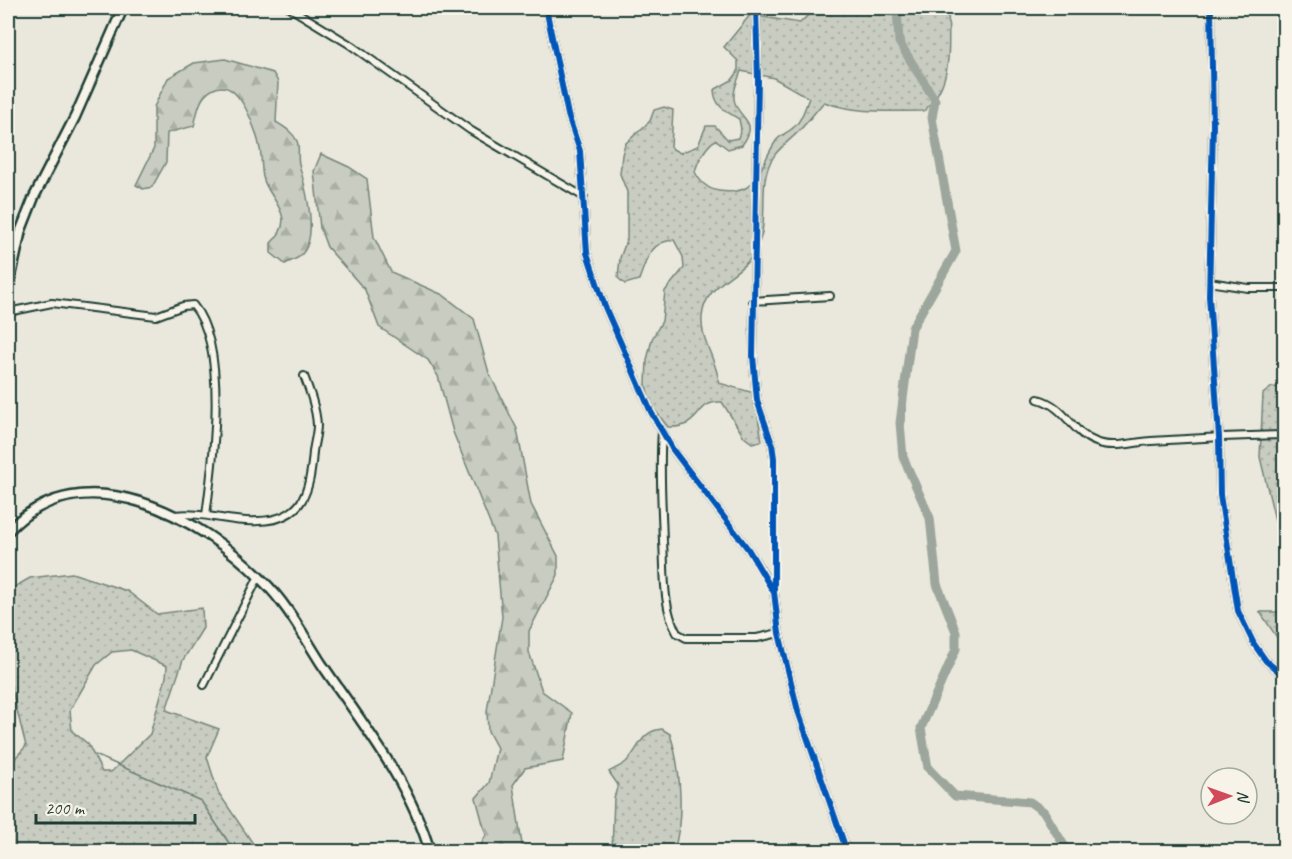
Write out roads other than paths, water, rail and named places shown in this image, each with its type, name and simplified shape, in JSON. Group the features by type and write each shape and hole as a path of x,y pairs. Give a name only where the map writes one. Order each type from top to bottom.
{"street":[{"path":"8,290 21,230 34,197 62,145 123,8"},
{"path":"290,8 349,44 470,130 584,197"},
{"path":"546,8 567,115 580,151 587,253 595,282 651,412 674,450 748,549 774,592"},
{"path":"756,8 758,81 753,301 754,382 774,458 774,592 779,633 798,711 847,852"},
{"path":"1211,8 1213,126 1209,282 1219,437 1220,495 1238,611 1254,644 1266,661 1284,676"},
{"path":"1209,282 1248,288 1284,288"},
{"path":"753,301 830,296"},
{"path":"8,312 52,303 156,316 183,306 193,305 199,311 214,372 215,444 206,515"},
{"path":"175,515 206,515 255,522 272,520 284,516 306,497 311,476 317,423 304,376"},
{"path":"1038,399 1053,403 1081,433 1096,442 1115,446 1219,437 1284,435"},
{"path":"662,429 660,496 664,573 667,599 677,633 686,638 757,638 779,633"},
{"path":"8,531 29,512 50,500 82,495 133,500 175,515 222,546 259,576 296,623 409,796 430,852"},
{"path":"204,685 259,576"}],"waterway":[{"path":"897,8 899,42 935,100 932,118 956,251 912,328 900,423 903,457 930,518 937,584 956,632 956,649 921,728 928,768 955,796 1030,802 1044,812 1065,847 1082,852"},
{"path":"95,755 201,801 235,852"}]}
